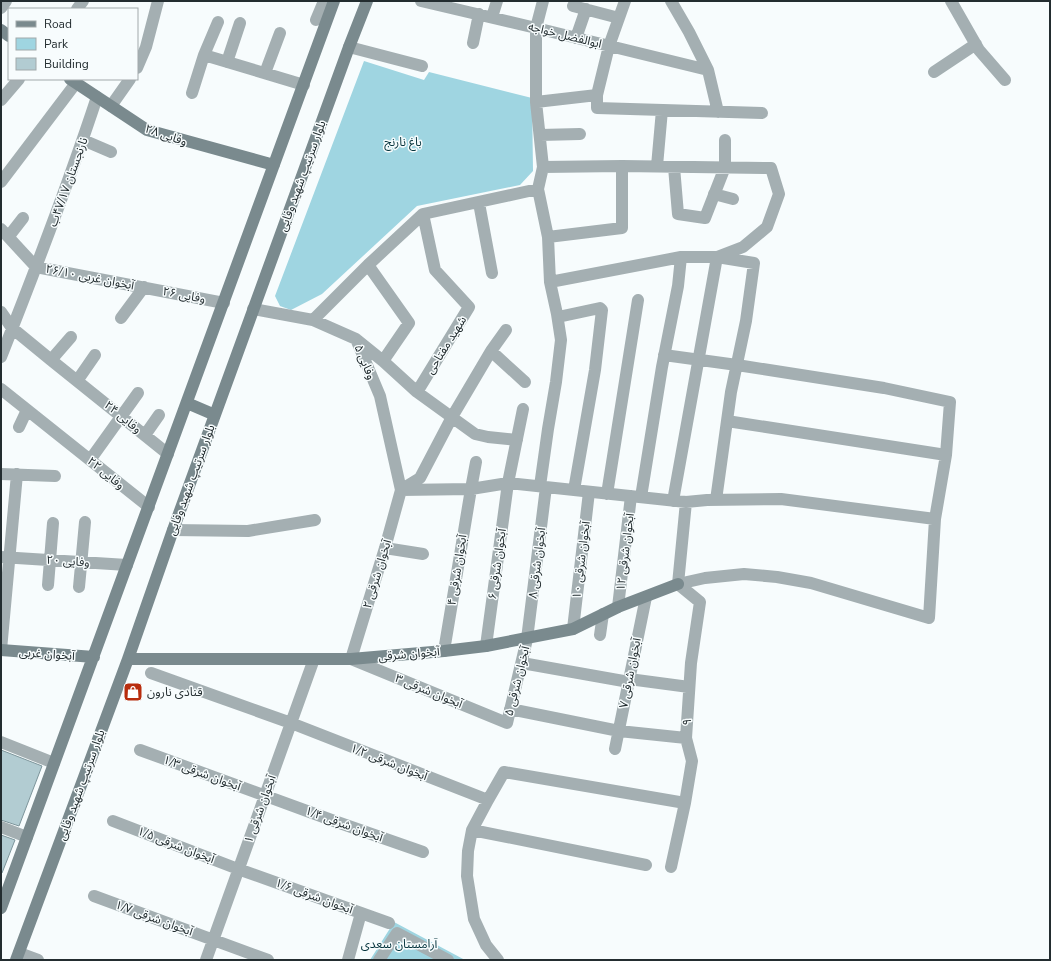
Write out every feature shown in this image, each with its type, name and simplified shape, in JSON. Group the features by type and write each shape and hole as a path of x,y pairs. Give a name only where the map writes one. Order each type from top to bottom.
{"main road":[{"path":"1,908 334,1"},
{"name":"بلوار سرتیپ شهید وفایی","path":"18,956 128,659 253,309 367,1"},
{"name":"وفایی ۲۸","path":"73,81 147,130 274,165"},
{"path":"187,403 215,415"},
{"name":"آبخوان شرقی","path":"128,659 351,659 486,646 573,629 618,607 678,584"},
{"name":"آبخوان غربی","path":"1,650 94,657"}],"street":[{"path":"1,8 6,1"},
{"path":"138,66 146,47 158,1"},
{"path":"316,20 324,1"},
{"name":"ابوالفضل خواجه","path":"421,1 442,3 479,14 708,70"},
{"path":"492,17 497,1"},
{"path":"313,320 368,265 424,214 538,189 543,167 536,102 536,28 543,1"},
{"path":"625,1 609,46 597,95 597,108 762,113"},
{"path":"951,1 979,50 1005,80"},
{"path":"669,2 689,32 708,70 718,112"},
{"path":"573,6 619,18"},
{"path":"576,38 586,9"},
{"path":"473,43 479,14"},
{"path":"192,93 204,55 218,22"},
{"path":"227,62 240,23"},
{"path":"265,74 280,33"},
{"path":"934,72 976,44"},
{"path":"349,47 422,66"},
{"path":"204,55 304,85"},
{"path":"1,100 18,80"},
{"path":"111,106 129,80"},
{"path":"1,182 73,81"},
{"path":"536,102 597,95"},
{"name":"نارنجستان ۴۷/۱۷ب","path":"1,357 98,97"},
{"path":"657,166 662,110"},
{"path":"540,135 580,134"},
{"path":"83,140 111,152"},
{"path":"674,166 678,214 705,218 725,167 725,140"},
{"path":"548,237 622,228 622,166"},
{"path":"543,167 674,166 771,168 779,194 767,227 743,247 717,257"},
{"name":"آبخوان شرقی ۸","path":"527,639 548,429 561,340 558,317 550,282 548,237 538,189"},
{"path":"714,194 733,199"},
{"path":"479,203 492,273"},
{"name":"شهید مفتاحی","path":"416,392 469,307 435,270 424,214"},
{"path":"23,218 5,232 36,266"},
{"path":"550,282 681,257 717,257 754,263 746,322 731,392 716,500"},
{"name":"آبخوان شرقی ۱۲","path":"618,607 636,497 678,286 681,257"},
{"path":"673,501 717,257"},
{"path":"368,265 409,323 384,361"},
{"name":"آبخوان غربی ۲۶/۱۰","path":"36,266 144,287"},
{"path":"122,318 144,287"},
{"name":"وفایی ۲۶","path":"144,287 224,303"},
{"path":"607,494 638,300"},
{"path":"558,317 600,308 602,310 595,370 574,490"},
{"name":"وفایی ۵","path":"253,309 313,320 356,339 380,396 401,490"},
{"name":"وفایی ۲۴","path":"1,312 12,328 168,454"},
{"path":"401,490 420,478 452,417 491,351 506,330"},
{"path":"51,360 71,337"},
{"path":"356,339 384,361 416,392 475,434 517,440"},
{"path":"491,351 525,382"},
{"path":"77,381 96,354"},
{"path":"664,355 884,388 950,402 946,455 935,519 929,618 811,583 777,577 744,574 705,578 678,584 686,502"},
{"name":"وفایی ۲۲","path":"1,389 149,507"},
{"path":"90,460 138,393"},
{"name":"آبخوان شرقی ۶","path":"486,646 508,483 523,409"},
{"path":"19,427 27,410"},
{"path":"145,435 159,415"},
{"path":"727,421 946,455"},
{"name":"آبخوان شرقی ۴","path":"444,651 476,462"},
{"path":"1,474 55,476"},
{"path":"1,650 5,557 17,474"},
{"path":"401,490 471,489 508,483 686,502 781,499 935,519"},
{"name":"آبخوان شرقی ۲","path":"351,659 401,490"},
{"name":"آبخوان شرقی ۱۰","path":"573,629 590,492"},
{"path":"173,530 248,531 315,520"},
{"path":"79,588 85,522"},
{"path":"48,585 53,523"},
{"path":"385,548 423,554"},
{"name":"وفایی ۲۰","path":"5,557 127,565"},
{"name":"۹","path":"671,868 685,803 692,761 686,738 689,687 700,602 678,584"},
{"name":"آبخوان شرقی ۷","path":"615,749 646,597"},
{"path":"600,634 603,614"},
{"name":"آبخوان شرقی ۵","path":"506,723 522,664 527,639"},
{"name":"آبخوان شرقی ۱","path":"206,960 314,659"},
{"name":"آبخوان شرقی ۳","path":"351,659 506,723"},
{"path":"522,664 629,680 689,687"},
{"name":"آبخوان شرقی ۱/۲","path":"152,673 291,723 488,800"},
{"path":"510,709 619,731 686,738"},
{"path":"1,742 54,763"},
{"name":"آبخوان شرقی ۱/۳","path":"140,750 265,796"},
{"path":"498,960 486,945 474,919 467,876 468,851 472,830 504,772 685,803"},
{"name":"آبخوان شرقی ۱/۴","path":"265,796 423,852"},
{"name":"آبخوان شرقی ۱/۵","path":"113,821 238,869"},
{"path":"1,827 27,837"},
{"path":"472,830 646,865"},
{"name":"آبخوان شرقی ۱/۶","path":"238,869 389,923"},
{"name":"آبخوان شرقی ۱/۷","path":"94,896 268,960"},
{"path":"348,960 361,913"},
{"path":"379,960 397,933 448,960"},
{"path":"18,956 38,960"}],"green space":[{"name":"باغ نارنج","path":"364,61 424,80 429,72 532,98 533,171 520,185 417,206 322,294 291,310 280,306 275,296"},
{"name":"آرامستان سعدی","path":"394,922 465,960 370,960"}],"building":[{"path":"1,750 42,766 19,826 1,820"},
{"path":"1,835 15,840 2,873 1,873"}],"place":[{"name":"قنادی نارون","path":"133,692"}]}
